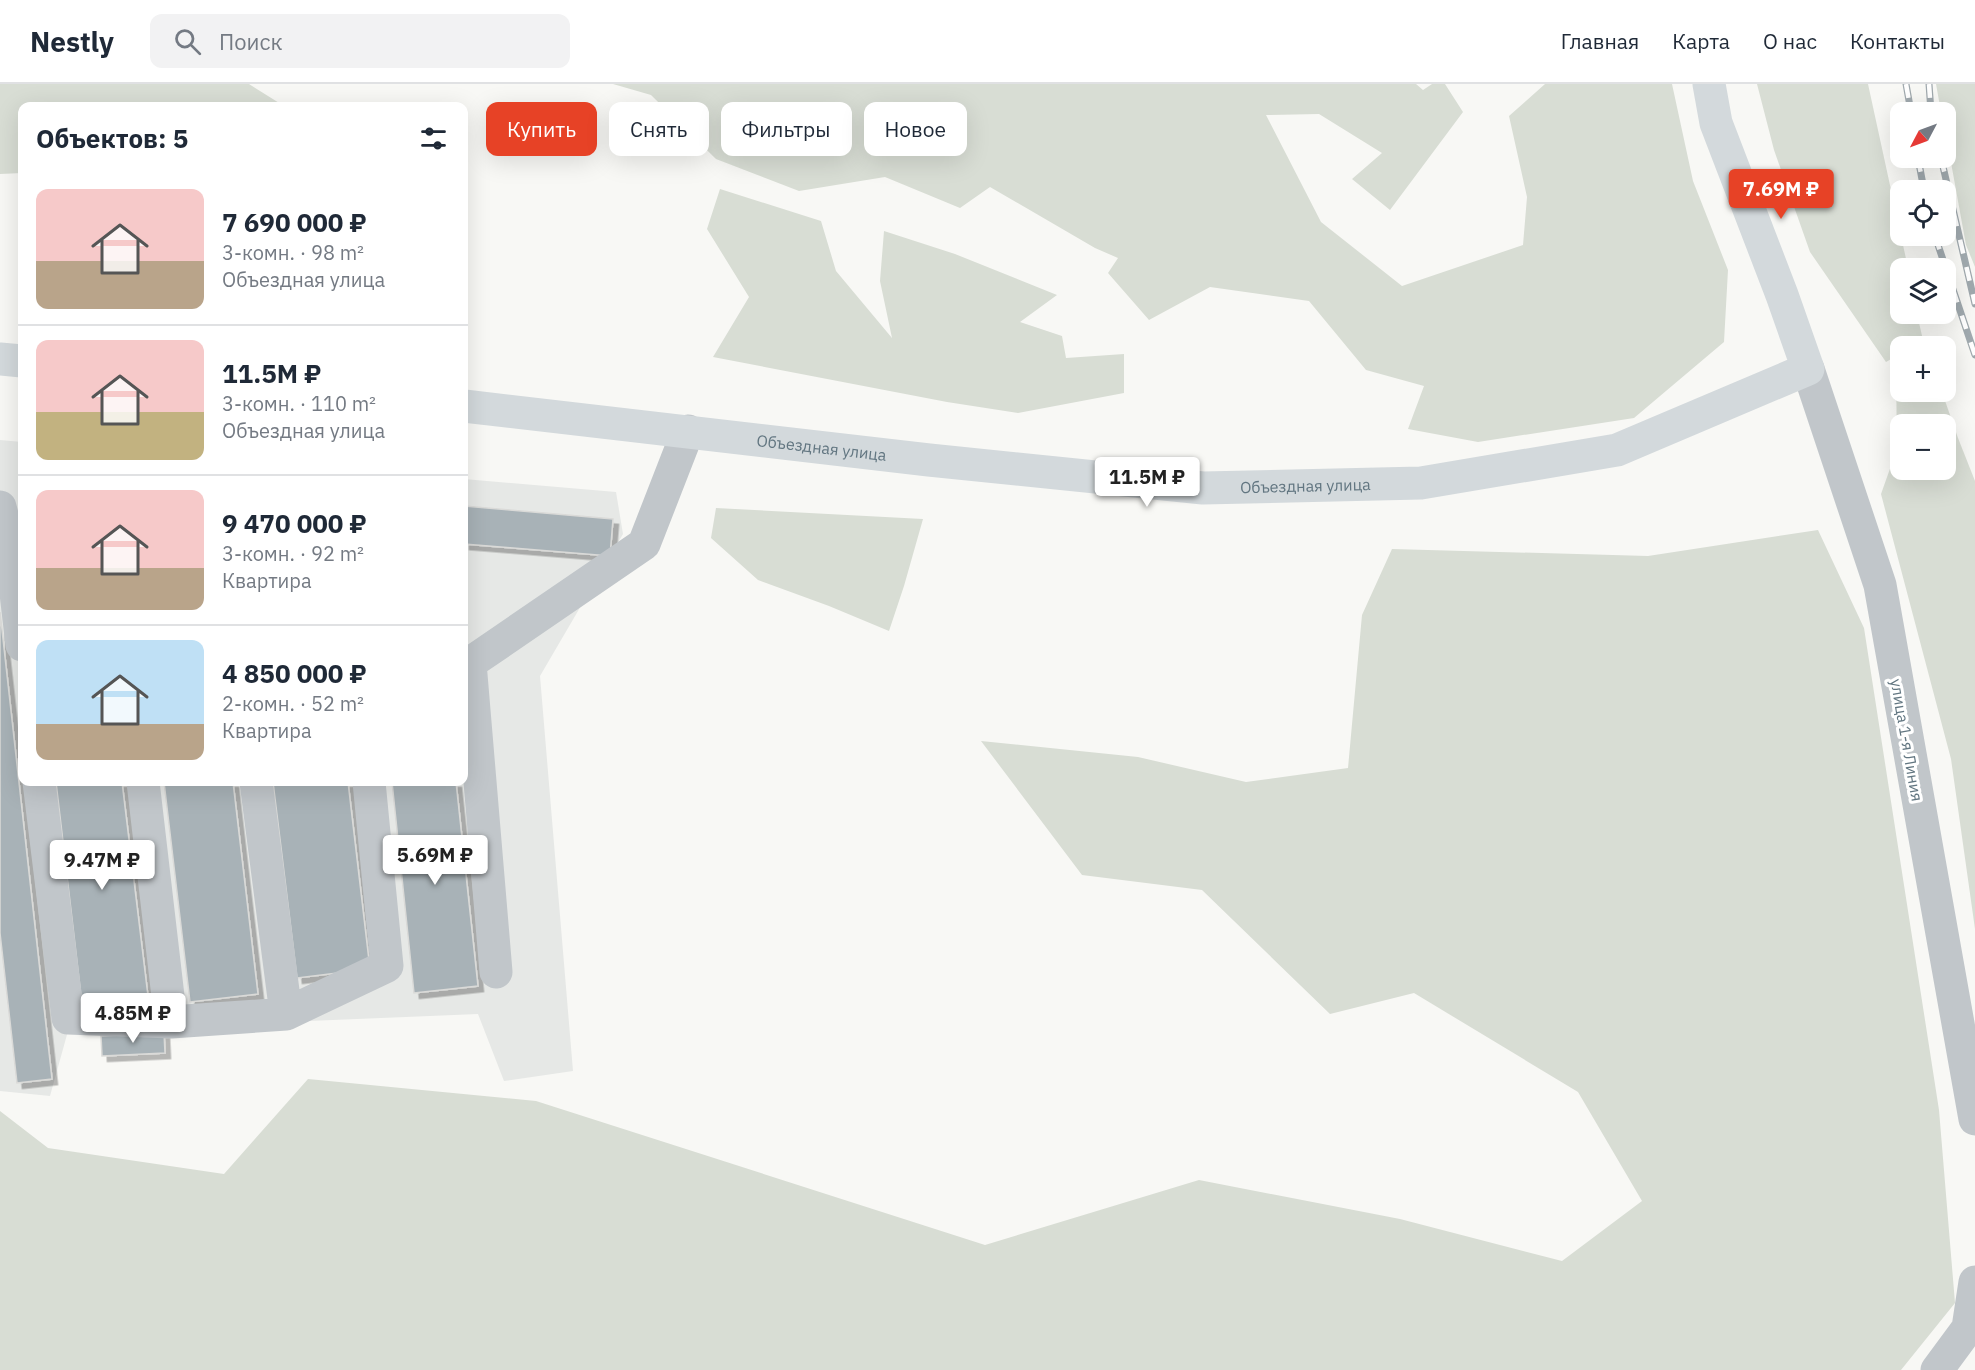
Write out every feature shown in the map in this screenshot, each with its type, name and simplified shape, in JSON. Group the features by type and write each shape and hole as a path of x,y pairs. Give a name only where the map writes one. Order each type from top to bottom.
{"main road":[{"path":"1709,84 1716,123 1808,369"},
{"path":"0,359 18,361"},
{"name":"Объездная улица","path":"468,406 929,460 1203,488 1421,483 1617,450 1808,369"}],"street":[{"name":"улица 1-я Линия","path":"1808,369 1880,585 1975,1119"},
{"path":"496,972 470,663 644,544 688,431"},
{"path":"0,507 17,549 18,568"},
{"path":"40,786 69,1018 171,1022 286,1014 387,966 369,786"},
{"path":"143,786 171,1022"},
{"path":"257,786 286,1014"},
{"path":"1937,1370 1968,1328 1975,1282"}],"shaded area":[{"path":"0,84 249,84 278,102 18,102 18,173 0,174"},
{"path":"613,84 1416,84 1423,90 1432,84 1445,84 1463,112 1390,210 1352,179 1382,153 1319,114 1266,115 1321,222 1402,286 1523,245 1527,197 1509,116 1545,84 1672,84 1693,181 1728,270 1724,342 1634,418 1478,442 1408,429 1424,386 1366,370 1309,301 1210,287 1149,320 1108,273 1118,258 1095,248 990,187 960,208 885,177 799,191 716,159 709,152 709,102 658,102 651,95"},
{"path":"1757,84 1868,84 1890,185 1890,246 1903,246 1906,258 1890,258 1890,324 1919,324 1922,336 1890,336 1890,360 1886,362 1810,252 1774,150"},
{"path":"1936,84 1975,84 1975,267 1966,245 1952,168 1956,168 1956,102 1939,102"},
{"path":"720,189 821,221 836,271 892,338 880,281 884,231 955,254 1057,295 1020,322 1062,336 1066,358 1124,354 1124,393 1018,413 947,402 713,357 749,297 707,229"},
{"path":"1896,402 1945,402 1950,414 1897,414"},
{"path":"1956,432 1975,481 1975,929 1951,759 1881,494 1890,469 1890,480 1956,480"},
{"path":"0,440 18,442 18,786 468,786 468,479 616,492 623,534 540,676 573,1071 504,1081 478,1014 68,1031 50,1096 0,1091"},
{"path":"716,508 923,519 889,631 758,580 711,538"},
{"path":"1818,530 1864,628 1939,1110 1955,1303 1901,1370 0,1370 0,1111 48,1148 224,1174 308,1079 536,1101 985,1245 1199,1180 1400,1219 1562,1261 1642,1201 1578,1092 1414,993 1330,1014 1202,890 1082,875 981,741 1138,757 1246,782 1348,768 1362,615 1392,549 1648,556"}],"building":[{"path":"468,506 613,519 610,556 468,544"},
{"path":"0,612 52,1079 17,1083 0,933"},
{"path":"56,786 122,786 148,996 82,1004"},
{"path":"164,786 233,786 258,994 190,1002"},
{"path":"273,786 348,786 370,969 297,978"},
{"path":"392,786 456,786 478,986 414,993"},
{"path":"164,1033 165,1053 102,1056 101,1036"}],"railway":[{"path":"1906,84 1909,102"},
{"path":"1929,84 1930,102"},
{"path":"1920,168 1922,180"},
{"path":"1943,168 1975,304"},
{"path":"1938,246 1975,355"}]}
